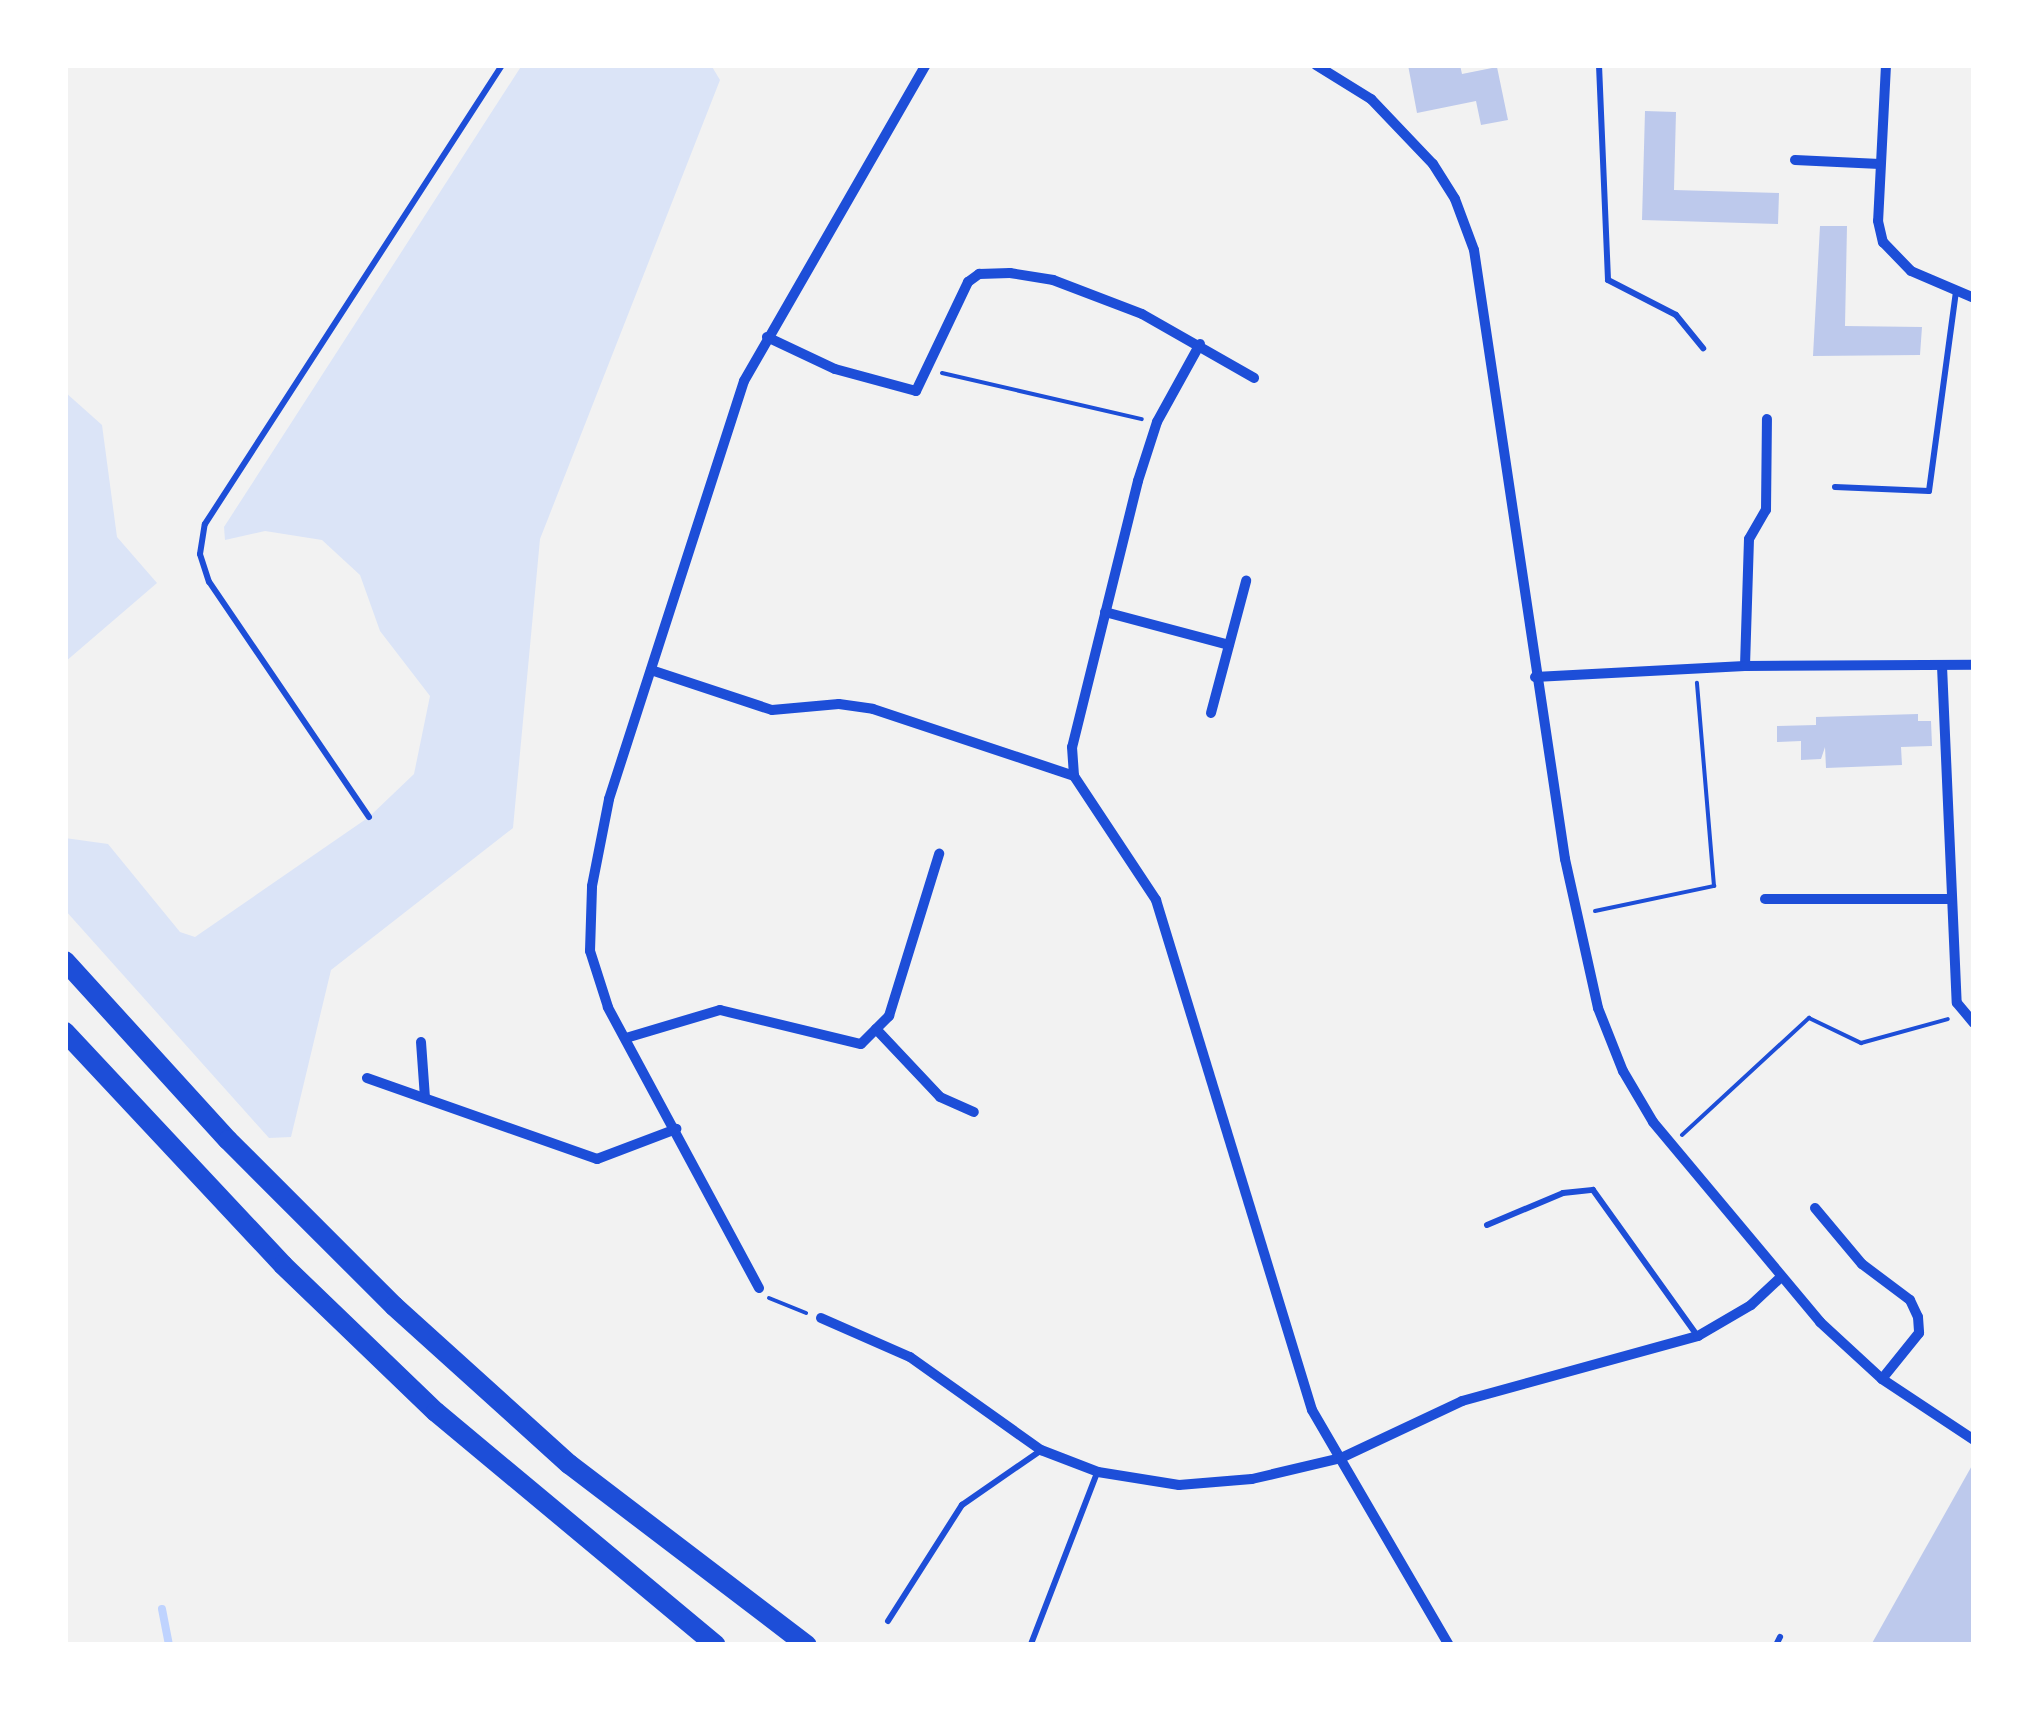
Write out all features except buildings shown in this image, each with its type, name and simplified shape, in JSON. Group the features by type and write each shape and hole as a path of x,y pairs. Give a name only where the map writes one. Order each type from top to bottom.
{"highway":[{"path":"65,961 228,1140 394,1306 570,1464 807,1645"},
{"path":"65,1032 283,1265 436,1412 716,1645"}],"street":[{"path":"759,1288 626,1038 590,951 592,886 608,799 728,422 767,337 926,65"},
{"path":"1316,65 1371,99 1433,164 1455,198 1474,250 1534,677 1576,915 1598,1008 1623,1071 1671,1145 1780,1278 1882,1379 1974,1440"},
{"path":"1886,65 1878,221 1892,258 1974,298"},
{"path":"1796,160 1880,164"},
{"path":"767,337 904,391 916,391 930,370 968,282 979,274 1053,280 1200,344 1254,378"},
{"path":"1200,344 1157,422 1072,747 1074,776 1156,900 1298,1372 1342,1458 1449,1645"},
{"path":"1745,666 1749,538 1766,510 1767,419"},
{"path":"1211,713 1246,581"},
{"path":"1105,612 1229,644"},
{"path":"1534,677 1745,666 1974,665"},
{"path":"1942,666 1958,1003 1970,1018"},
{"path":"652,670 772,710 839,704 872,709 1074,776"},
{"path":"626,1038 720,1010 861,1044 888,1016 939,854"},
{"path":"1765,900 1951,899"},
{"path":"876,1029 940,1097 974,1112"},
{"path":"421,1042 426,1098"},
{"path":"367,1078 597,1159 676,1129"},
{"path":"1814,1208 1862,1264 1910,1300 1918,1317 1919,1333 1882,1379"},
{"path":"821,1318 910,1357 1041,1450 1098,1472 1179,1485 1252,1480 1342,1458 1462,1402 1698,1336 1751,1305 1780,1278"}],"lane":[{"path":"369,818 210,582 200,554 205,524 502,65"},
{"path":"1599,65 1608,280 1676,315 1703,348"},
{"path":"1835,488 1929,491 1956,290"},
{"path":"1487,1224 1563,1193 1592,1190 1698,1336"},
{"path":"888,1621 962,1505 1012,1464 1041,1450"},
{"path":"1031,1644 1098,1472"},
{"path":"1776,1645 1780,1637"}],"path":[{"path":"930,370 1157,422"},
{"path":"1576,915 1714,886 1696,668"},
{"path":"1671,1145 1809,1018 1861,1044 1970,1018"},
{"path":"759,1288 775,1304 821,1318"}],"shaded area":[{"path":"522,65 711,65 720,80 540,539 513,828 331,970 291,1137 269,1138 65,910 65,838 108,844 180,932 195,937 369,817 414,774 430,696 380,631 360,575 322,540 265,531 225,540 224,527"},
{"path":"65,392 102,425 117,537 157,583 65,662"}],"waterway":[{"path":"162,1609 169,1645"}]}
